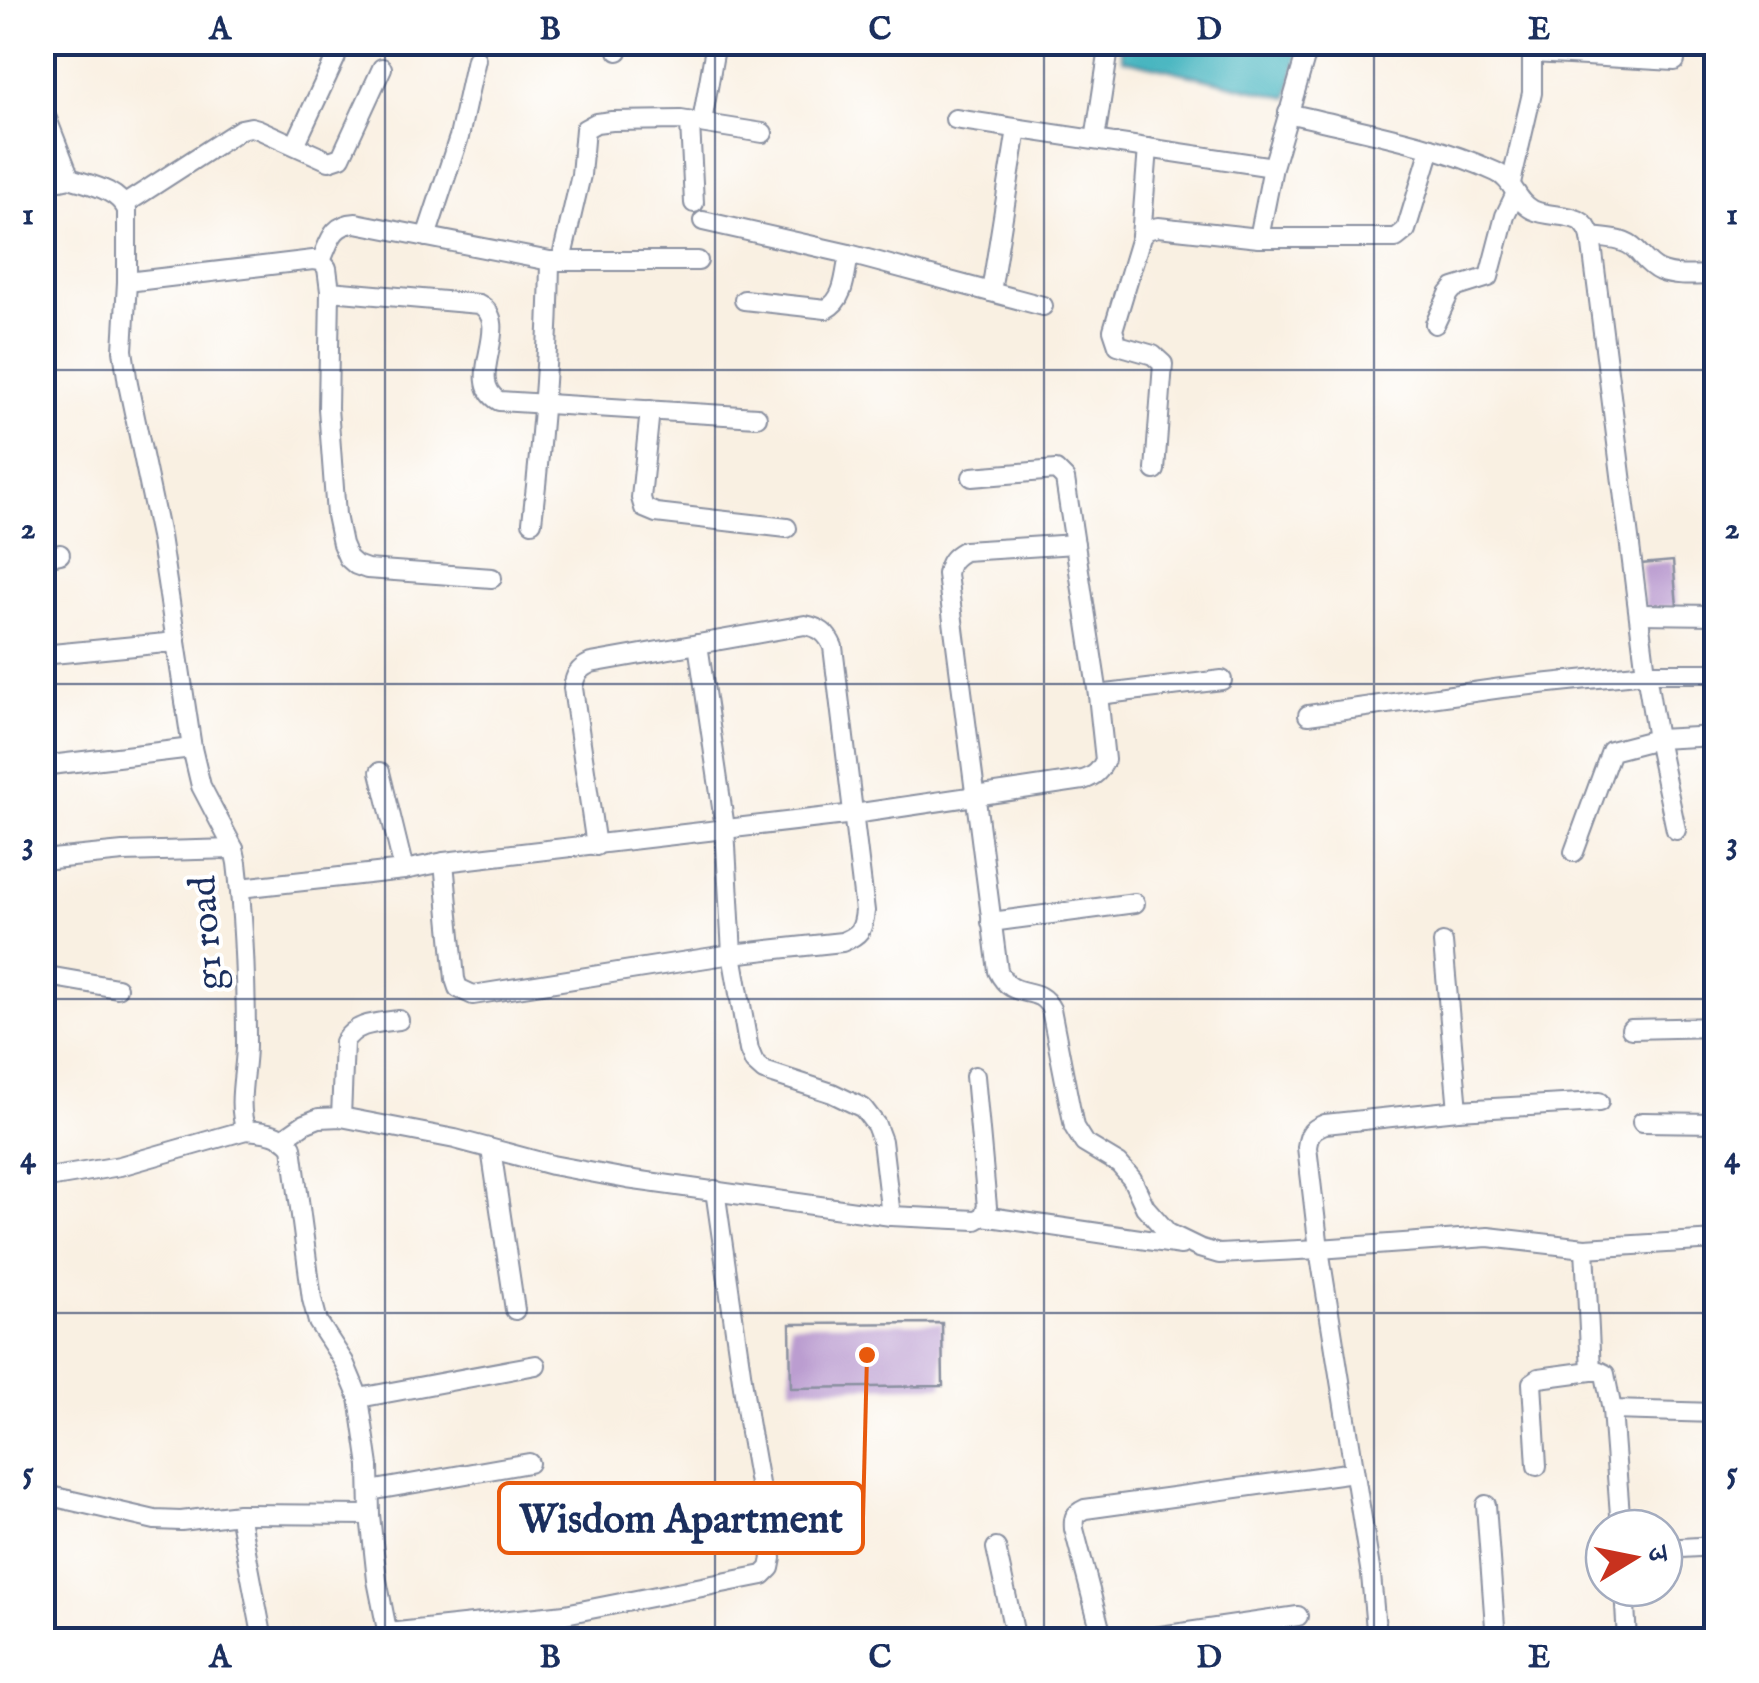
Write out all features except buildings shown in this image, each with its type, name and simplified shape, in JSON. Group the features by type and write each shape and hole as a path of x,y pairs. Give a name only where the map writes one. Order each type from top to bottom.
{"street":[{"path":"702,122 716,42"},
{"path":"1095,140 1110,42"},
{"path":"1435,324 1454,288 1489,277 1513,188 1532,93 1533,48 1675,61"},
{"path":"1259,238 1273,167 1306,54"},
{"path":"295,145 336,57"},
{"path":"426,236 458,137 476,59"},
{"path":"42,184 70,178 112,193 125,204 241,129 251,127 329,161 341,157 382,68"},
{"path":"42,106 70,178"},
{"path":"1288,113 1431,148 1494,171 1503,175 1520,202 1533,210 1584,222 1590,237 1656,740 1676,830"},
{"path":"955,119 1273,167"},
{"path":"532,522 556,261 581,176 585,129 612,121 681,120 763,133"},
{"path":"694,203 690,123 702,122"},
{"path":"991,292 1017,128"},
{"path":"1148,148 1141,236 1113,330 1118,345 1153,355 1163,364 1155,470"},
{"path":"1141,236 1158,227 1259,238 1396,238 1406,230 1431,148"},
{"name":"g1 road","path":"125,204 128,282 123,350 128,384 160,536 192,748 202,786 234,849 240,888 246,1040 241,1118 246,1130"},
{"path":"702,221 849,254 1043,306"},
{"path":"320,261 338,227 356,223 556,261 698,261"},
{"path":"1590,237 1625,242 1661,271 1716,275"},
{"path":"744,300 826,309 833,306 839,300 849,254"},
{"path":"128,282 320,261 327,268 330,291 328,408 336,516 348,558 366,569 492,578"},
{"path":"330,291 479,304 486,308 492,318 485,378 490,395 499,401 757,417"},
{"path":"650,410 644,508 656,513 786,528"},
{"path":"240,888 854,814 1093,776 1105,760 1065,479 1056,470 972,478"},
{"path":"1075,544 964,551 949,563 947,574 998,971 1014,990 1040,996 1051,1009 1074,1126 1084,1143 1120,1164 1132,1179 1145,1208 1168,1233 1199,1248"},
{"path":"1639,614 1716,615"},
{"path":"444,862 455,979 458,988 473,996 732,954 842,942 857,936 864,927 865,911 833,647 828,636 805,625 582,667 575,675 573,688 596,846"},
{"path":"42,655 176,642"},
{"path":"698,644 724,828 732,954 749,1050 764,1071 832,1093 862,1108 882,1141 891,1216"},
{"path":"1308,715 1502,688 1646,673 1716,672"},
{"path":"1098,696 1222,680"},
{"path":"1574,852 1612,750 1656,740 1716,736"},
{"path":"42,766 192,748"},
{"path":"380,772 404,870"},
{"path":"42,860 124,852 234,849"},
{"path":"991,922 1135,903"},
{"path":"1443,943 1458,1110"},
{"path":"42,975 117,988"},
{"path":"340,1118 344,1042 349,1033 360,1026 399,1020"},
{"path":"1631,1029 1716,1027"},
{"path":"975,1076 986,1207 983,1216"},
{"path":"1377,1640 1371,1575 1319,1249 1306,1147 1308,1134 1325,1124 1458,1110 1599,1102"},
{"path":"284,1138 320,1118 340,1118 455,1139 552,1165 628,1179 891,1216 976,1220 983,1216 1220,1254 1488,1237 1585,1248 1716,1240"},
{"path":"1642,1122 1716,1122"},
{"path":"42,1179 120,1166 246,1130 270,1132 292,1147 318,1322 344,1362 359,1398 369,1466 377,1580 388,1637 565,1614 764,1576 770,1568 772,1558 714,1190"},
{"path":"491,1149 516,1310"},
{"path":"1585,1248 1591,1371"},
{"path":"359,1398 536,1366"},
{"path":"1537,1466 1532,1383 1539,1378 1599,1370 1605,1374 1612,1410 1619,1508"},
{"path":"1612,1410 1716,1414"},
{"path":"370,1491 529,1463"},
{"path":"1103,1640 1074,1530 1077,1512 1354,1472"},
{"path":"42,1573 43,1495 155,1520 181,1522 239,1514 370,1515"},
{"path":"1486,1505 1496,1640"},
{"path":"239,1514 263,1640"},
{"path":"1684,1548 1716,1546"},
{"path":"996,1548 1016,1640"},
{"path":"1625,1608 1627,1640"},
{"path":"1133,1640 1298,1616"}],"water":[{"path":"1119,43 1301,43 1288,98 1123,59"}],"place":[{"name":"Wisdom Apartment","path":"867,1355"}]}
